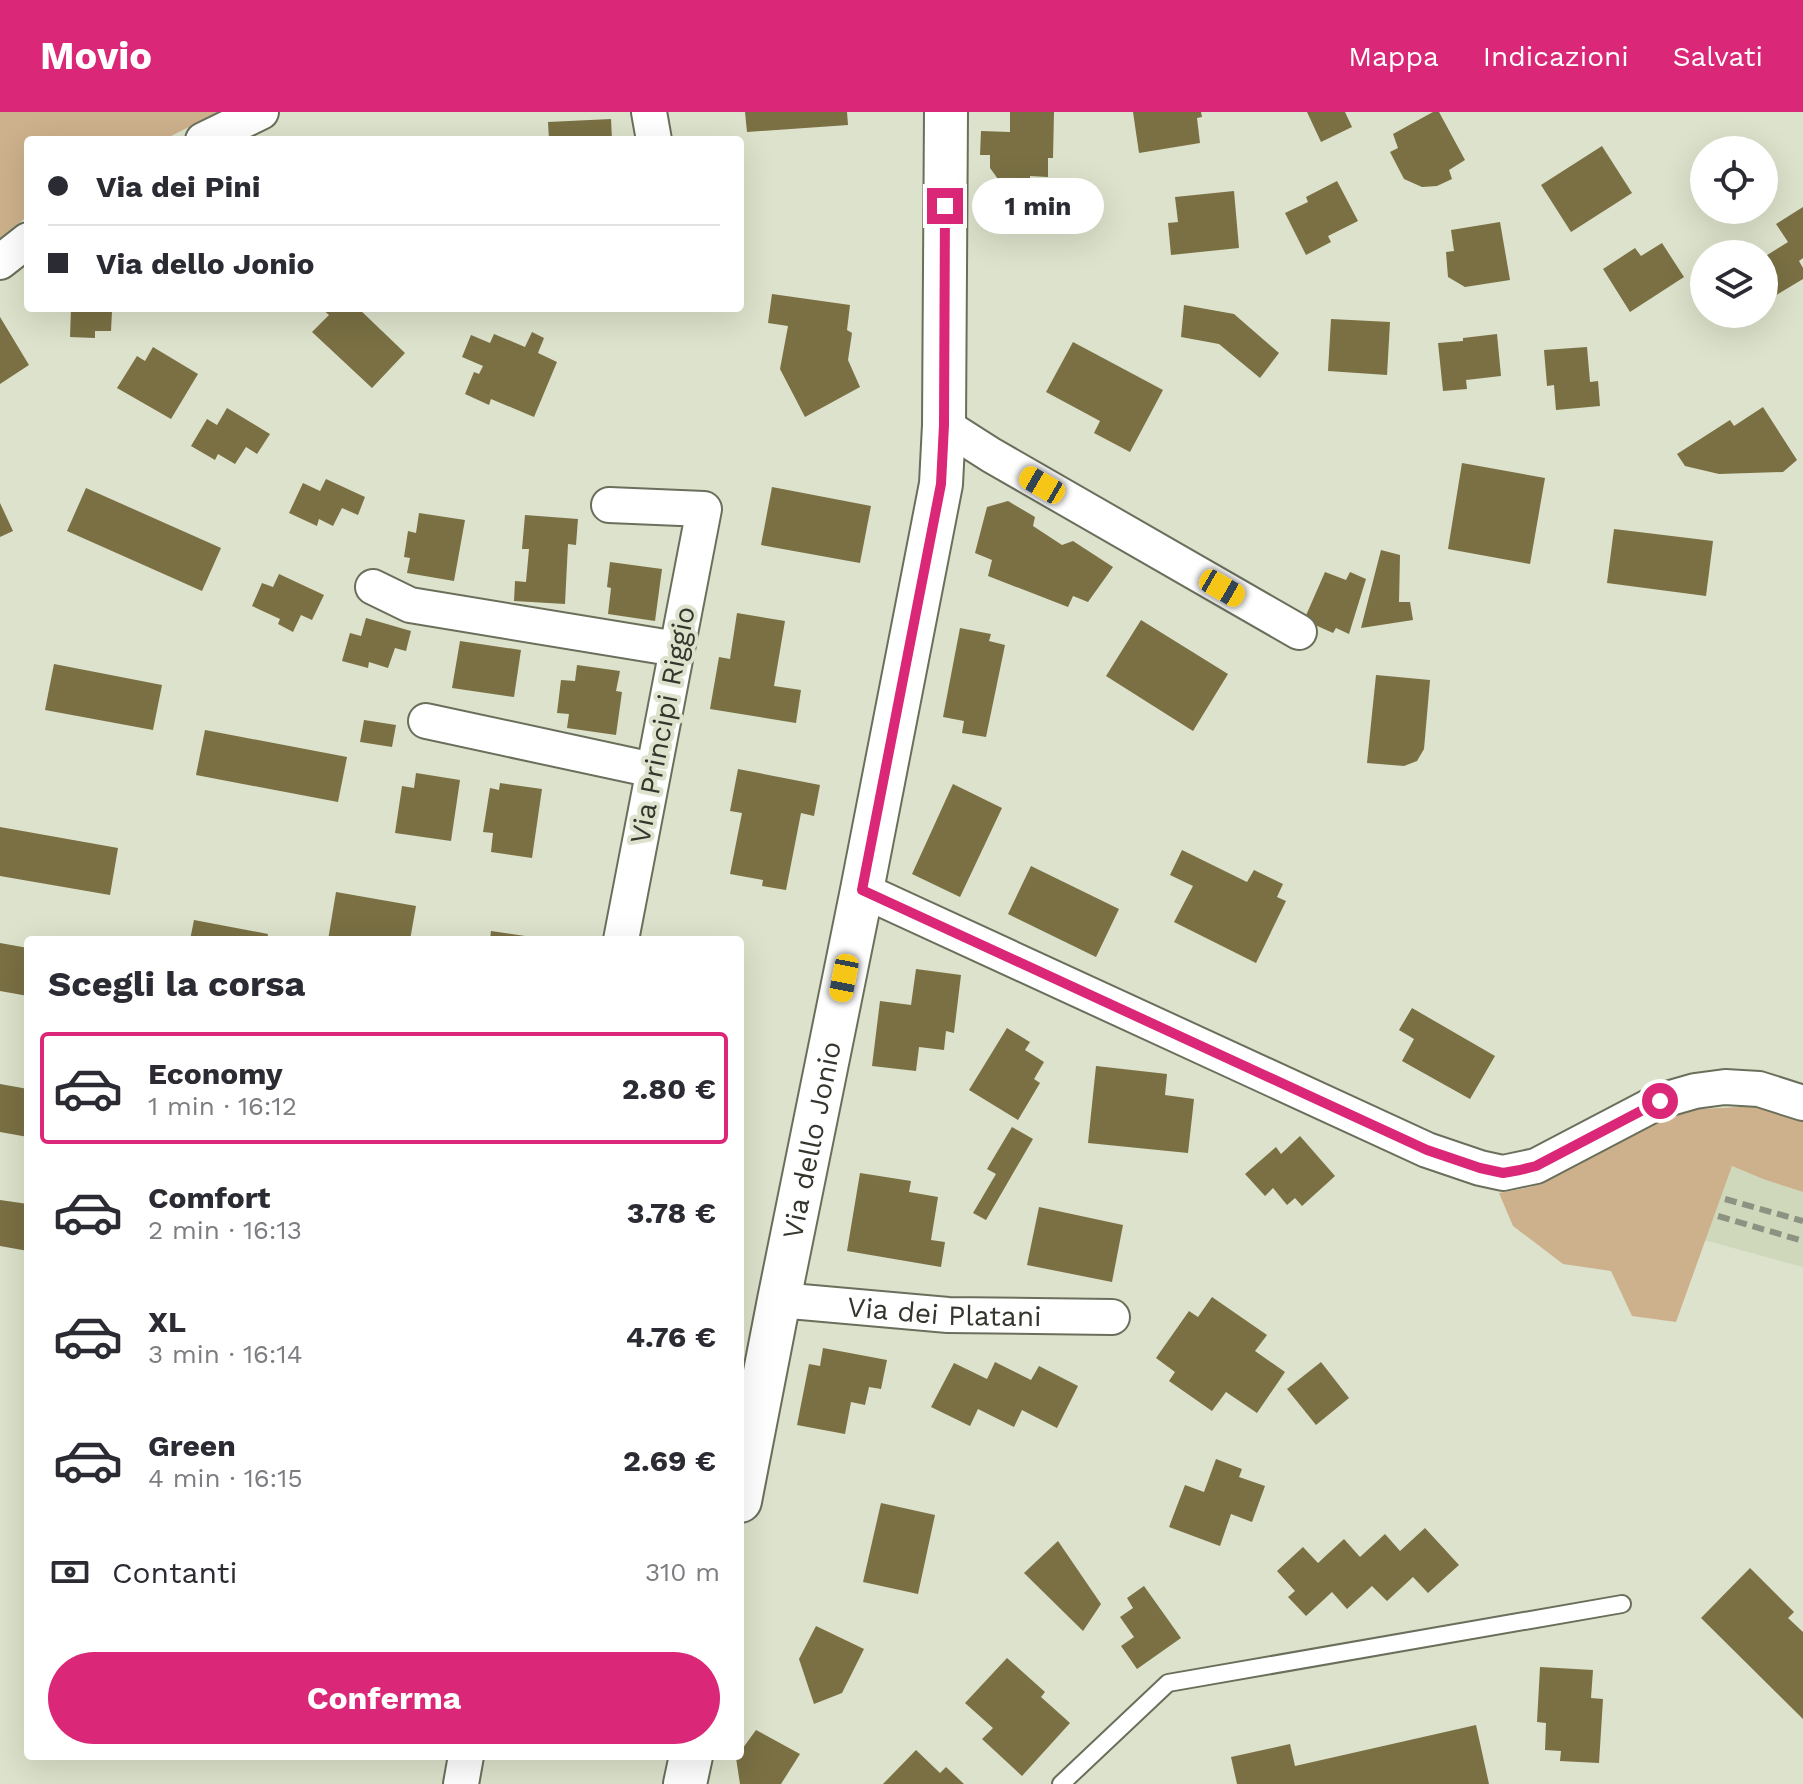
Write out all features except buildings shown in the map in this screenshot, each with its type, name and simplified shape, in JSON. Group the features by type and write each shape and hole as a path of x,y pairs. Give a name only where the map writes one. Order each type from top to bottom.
{"street":[{"path":"211,136 261,112"},
{"path":"649,112 653,136"},
{"name":"Via dello Jonio","path":"744,1480 941,484 946,112"},
{"path":"0,262 24,243"},
{"path":"944,425 1299,632"},
{"name":"Via Principi Riggio","path":"609,505 704,509 622,936"},
{"path":"373,587 410,605 677,649"},
{"path":"426,721 653,770"},
{"path":"862,890 1427,1150 1480,1168 1503,1173 1536,1166 1660,1101 1695,1091 1725,1087 1759,1089 1803,1103"},
{"name":"Via dei Platani","path":"779,1300 948,1315 1112,1317"},
{"path":"461,1784 465,1760"},
{"path":"685,1784 690,1760"}],"lane":[{"path":"1061,1784 1168,1683 1622,1604"}],"shaded area":[{"path":"0,112 219,112 171,136 24,136 24,219 0,238"},
{"path":"1759,1106 1803,1121 1803,1192 1732,1166 1676,1322 1632,1316 1611,1271 1563,1264 1513,1226 1499,1193 1531,1187 1680,1110"},
{"path":"1732,1166 1803,1192 1803,1267 1704,1240"}],"railway":[{"path":"1725,1199 1803,1221"},
{"path":"1718,1216 1803,1241"}],"route":[{"path":"945,206 941,484 862,890 1427,1150 1480,1168 1503,1173 1536,1166 1660,1101"}]}
